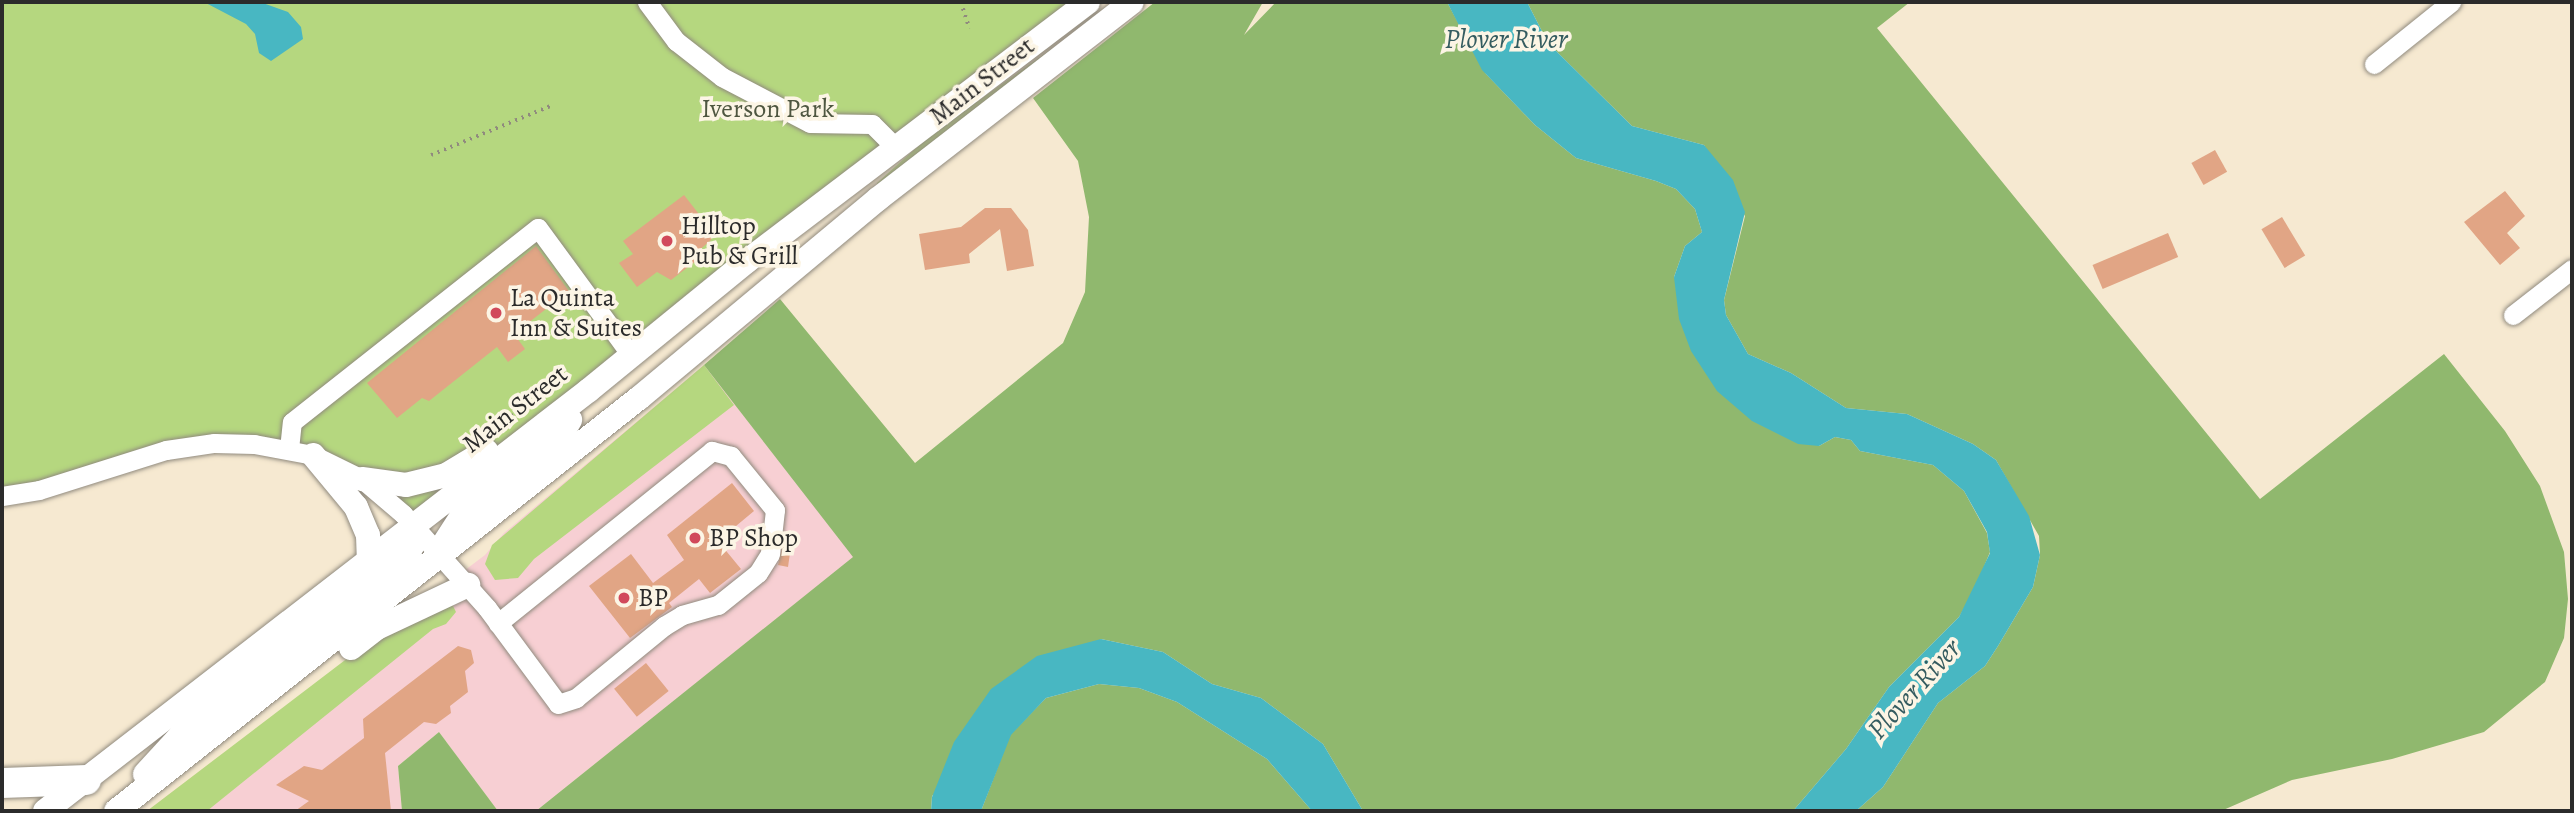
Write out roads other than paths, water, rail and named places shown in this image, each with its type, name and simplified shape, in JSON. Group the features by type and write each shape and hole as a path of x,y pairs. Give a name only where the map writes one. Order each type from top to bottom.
{"highway":[{"path":"2,783 86,780"}],"main road":[{"name":"Main Street","path":"45,811 589,390 774,240 1088,2"},
{"name":"Main Street","path":"119,809 442,555 796,265 1132,2"},
{"path":"442,555 449,532 462,516 564,430 589,390"},
{"path":"362,480 406,485 446,475 589,390"},
{"path":"301,452 356,507 368,536 369,561"},
{"path":"119,809 144,774 193,722 405,559 412,547 414,526"},
{"path":"251,706 295,691 377,628 468,585"}],"street":[{"path":"647,2 676,41 722,78 810,123 872,124 896,148"},
{"path":"2374,64 2451,2"},
{"path":"301,452 292,422 538,229 632,355"},
{"path":"774,240 796,265"},
{"path":"2513,315 2572,269"},
{"path":"2,496 39,490 166,450 214,443 301,452 362,480 414,526 468,585 550,698 566,704 664,626 682,615 718,605 758,573 770,554 775,510 731,456 712,451 498,623"}],"water":[{"path":"204,2 260,2 288,12 301,27 303,39 271,61 259,53 255,34 246,24"},
{"name":"Plover River","path":"1447,2 1527,2 1548,43 1632,126 1704,145 1733,180 1745,212 1724,300 1726,315 1748,354 1791,373 1846,408 1907,414 1973,444 1996,460 2029,516 2040,555 2033,587 1985,666 1938,703 1883,787 1856,811 1793,811 1846,749 1889,687 1959,617 1990,553 1987,532 1964,491 1933,465 1860,451 1851,440 1835,437 1819,446 1798,444 1752,421 1717,391 1691,351 1679,319 1674,277 1685,246 1702,232 1695,209 1676,189 1576,158 1535,125 1482,70"},
{"path":"1101,639 1163,652 1212,684 1261,698 1323,744 1363,811 1312,811 1267,759 1177,702 1139,688 1099,684 1046,698 1011,735 981,811 931,811 932,797 954,742 991,689 1037,656"}],"place":[{"name":"Hilltop Pub & Grill","path":"667,241"},
{"name":"La Quinta Inn & Suites","path":"496,313"},
{"name":"BP Shop","path":"695,538"},
{"name":"BP","path":"624,598"}],"park label":[{"name":"Iverson Park","path":"768,109"}]}
